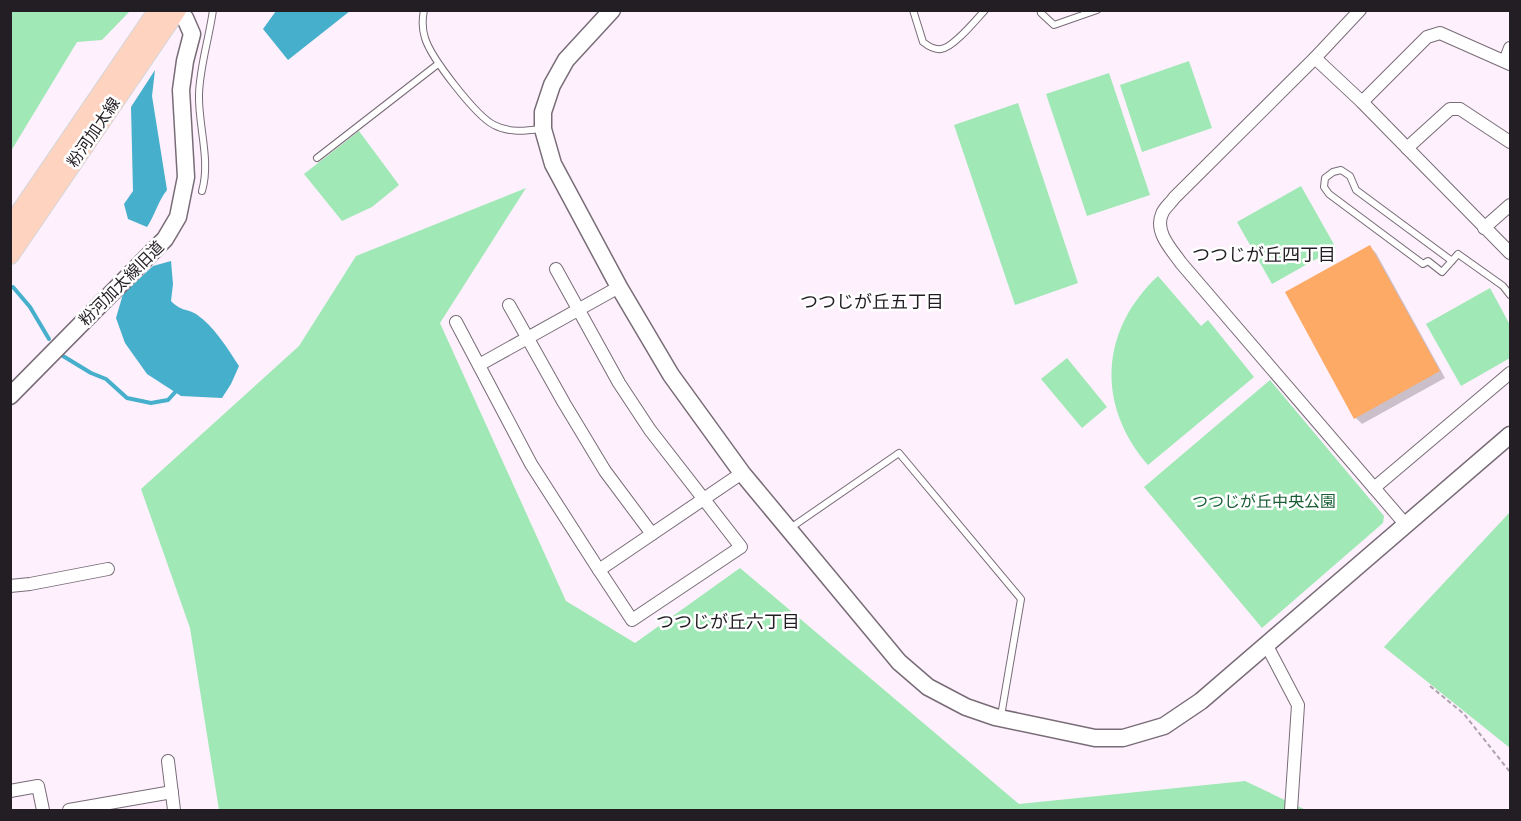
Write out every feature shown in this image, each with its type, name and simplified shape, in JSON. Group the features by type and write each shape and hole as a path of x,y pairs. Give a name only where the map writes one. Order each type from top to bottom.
{"main road":[{"name":"粉河加太線","path":"10,227 158,10"},
{"name":"粉河加太線","path":"10,255 177,11"}],"street":[{"path":"612,10 566,60 552,85 543,112 543,129 558,174 670,375 742,473 906,668 928,687 966,707 1001,718 1095,738 1122,738 1164,726 1201,701 1510,435"},
{"path":"1360,10 1174,198 1161,214 1160,228 1164,239 1181,263 1406,525"},
{"name":"粉河加太線旧道","path":"10,396 165,239 178,217 186,177 182,90 185,61 192,34 185,18 177,11"},
{"path":"1362,102 1427,37 1440,33 1508,62 1510,48"},
{"path":"1315,58 1362,102 1510,253"},
{"path":"1407,148 1450,109 1460,109 1510,142"},
{"path":"1484,228 1510,205"},
{"path":"456,322 531,464 632,620 741,547 638,411 556,269"},
{"path":"479,365 619,287"},
{"path":"509,305 605,471 652,534"},
{"path":"1374,488 1510,373"},
{"path":"599,570 742,473"},
{"path":"10,586 108,569"},
{"path":"1266,644 1298,705 1291,810"},
{"path":"168,760 174,810"},
{"path":"10,790 38,786 43,810"},
{"path":"69,810 101,808 172,792"}],"lane":[{"path":"202,191 206,177 206,165 199,120 199,94 202,59 213,10"},
{"path":"423,10 422,25 432,57 479,114 492,124 504,129 543,129"},
{"path":"913,10 923,42 932,48 941,50 949,46 985,10"},
{"path":"1041,13 1054,25 1097,10"},
{"path":"317,158 438,64"},
{"path":"1452,261 1356,190 1350,176 1341,170 1333,172 1326,178 1324,187 1329,194 1423,264 1428,261 1442,272 1452,261 1458,254 1503,286 1510,295"},
{"path":"789,529 899,453 1021,599 1001,718"}],"path":[{"path":"1430,686 1464,714 1510,772"}],"green space":[{"path":"11,10 130,11 102,40 77,42 11,151"},
{"path":"1189,61 1212,128 1142,152 1120,85"},
{"path":"1109,73 1150,195 1087,216 1046,94"},
{"path":"1018,103 1078,283 1015,305 954,125"},
{"path":"359,131 399,185 372,207 342,221 304,174"},
{"path":"1301,186 1336,248 1272,284 1237,222"},
{"path":"526,188 440,323 566,601 635,643 740,568 1019,804 1245,781 1306,810 219,810 190,628 141,489 299,346 356,256"},
{"path":"1158,276 1201,326 1208,320 1254,377 1148,465 1131,442 1119,418 1113,393 1112,368 1116,344 1125,320 1139,297"},
{"path":"1490,288 1510,325 1510,358 1461,386 1426,324"},
{"path":"1067,358 1107,407 1082,428 1041,379"},
{"name":"つつじが丘中央公園","path":"1270,380 1384,516 1383,523 1262,628 1144,487"},
{"path":"1510,512 1510,748 1384,647"}],"water":[{"path":"276,11 350,11 288,60 263,29"},
{"path":"155,70 152,96 167,190 147,227 128,219 124,204 133,191 131,107"},
{"path":"171,261 173,284 171,301 178,307 196,314 209,325 239,366 222,398 181,396 147,374 125,343 116,318 123,294 153,266"}],"building":[{"path":"1370,245 1440,371 1354,419 1285,292"}],"waterway":[{"path":"13,287 30,307 49,339"},
{"path":"63,356 106,379 127,398 151,403 168,400 178,389"}],"district":[{"name":"つつじが丘四丁目","path":"1264,255"},
{"name":"つつじが丘五丁目","path":"872,302"},
{"name":"つつじが丘六丁目","path":"728,622"}]}
